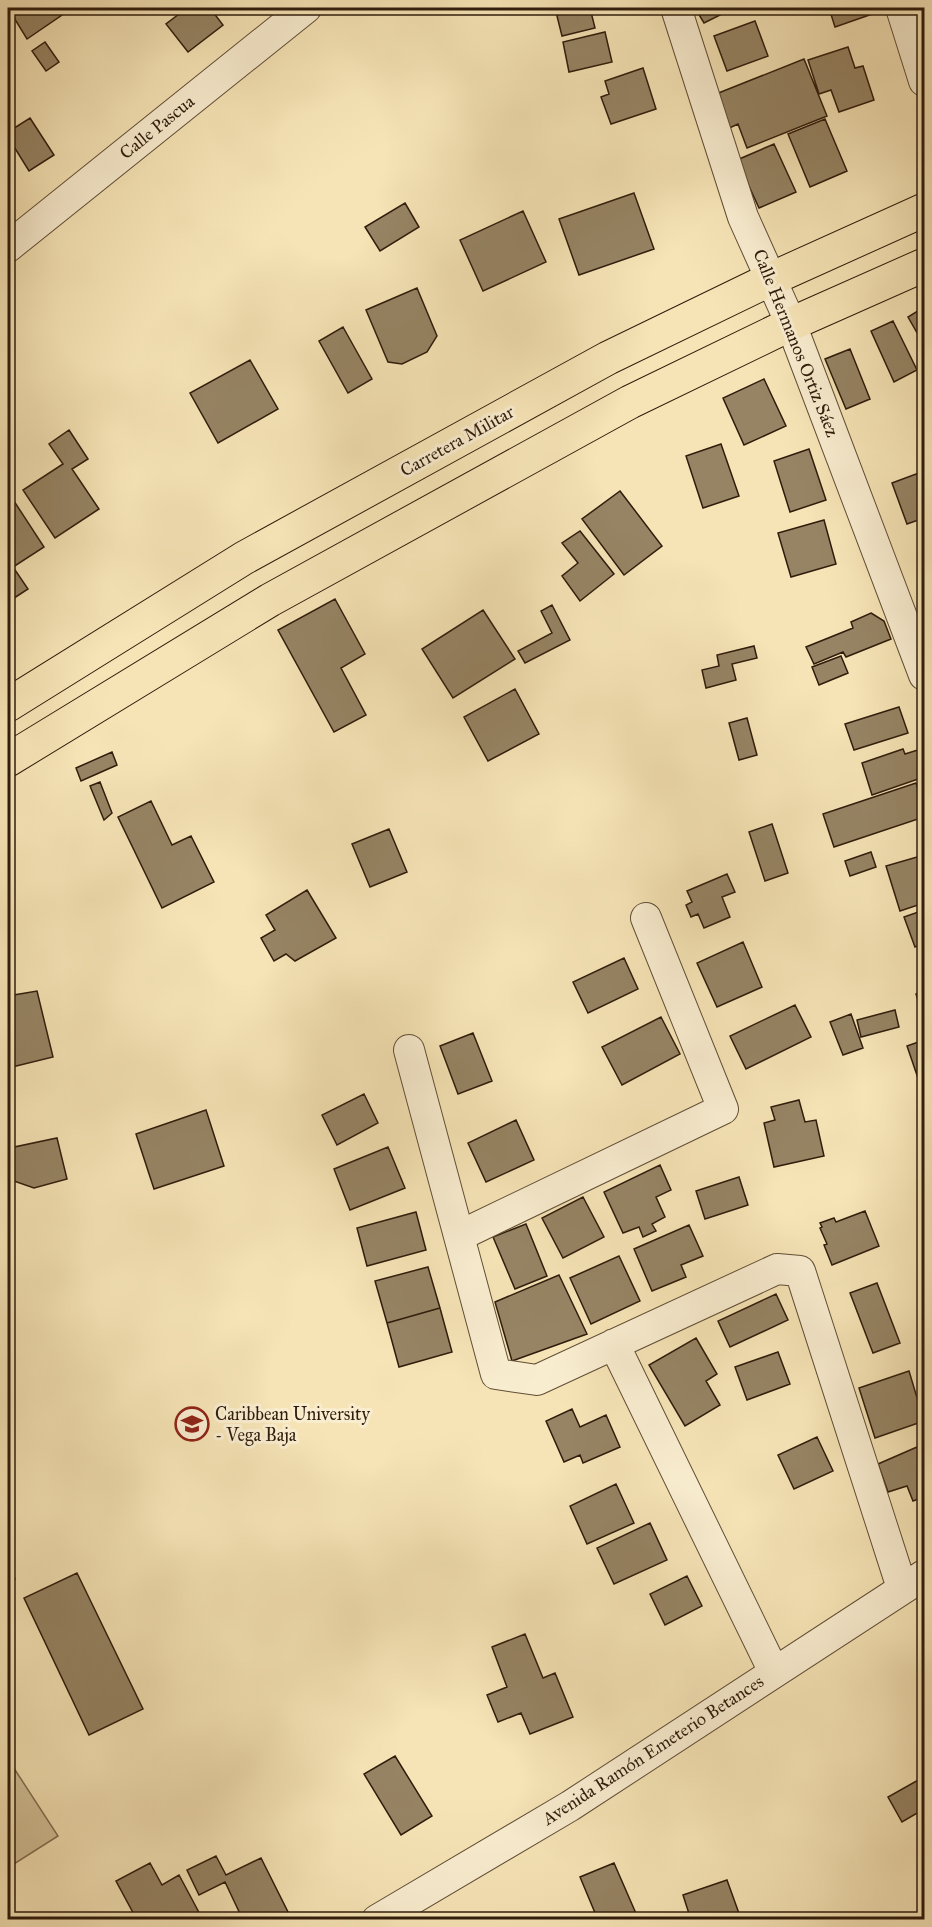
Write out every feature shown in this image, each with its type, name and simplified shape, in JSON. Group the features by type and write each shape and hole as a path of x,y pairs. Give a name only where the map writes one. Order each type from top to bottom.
{"main road":[{"name":"Carretera Militar","path":"8,705 255,552 608,358 771,279 924,210"},
{"path":"8,760 270,600 630,402 791,324 924,265"}],"street":[{"name":"Calle Pascua","path":"8,248 306,8"},
{"name":"Calle Hermanos Ortiz Sáez","path":"676,8 743,217 791,324 924,675"},
{"path":"901,8 924,81"},
{"path":"459,1236 723,1109 646,918"},
{"path":"409,1050 496,1374 537,1380 777,1269 800,1271 913,1581"},
{"path":"614,1344 774,1672"},
{"name":"Avenida Ramón Emeterio Betances","path":"377,1920 570,1806 913,1581"}],"shaded area":[{"path":"8,1759 58,1836 14,1864 8,1854"}],"building":[{"path":"8,8 57,8 62,15 27,39"},
{"path":"174,8 210,8 223,25 188,52 166,24 179,14"},
{"path":"555,8 590,8 595,28 562,36"},
{"path":"695,8 734,8 704,23"},
{"path":"829,8 876,8 878,12 835,27"},
{"path":"755,21 768,56 727,71 714,36"},
{"path":"605,32 612,62 569,72 563,42"},
{"path":"45,42 59,62 46,71 32,51"},
{"path":"848,47 855,68 863,66 874,100 839,112 831,90 819,94 808,60"},
{"path":"804,59 827,116 747,148 738,124 725,130 711,96"},
{"path":"643,68 656,109 611,124 601,97 609,94 605,81"},
{"path":"30,118 54,155 29,171 8,137 8,132"},
{"path":"825,119 847,171 810,187 788,134"},
{"path":"774,144 796,192 759,208 737,160"},
{"path":"634,193 654,249 579,275 559,219"},
{"path":"405,203 419,227 380,251 365,227"},
{"path":"523,211 546,262 483,291 460,240"},
{"path":"417,288 437,336 427,352 402,364 388,362 366,310"},
{"path":"924,307 924,345 908,317"},
{"path":"893,321 917,370 894,382 871,331"},
{"path":"343,327 372,379 348,393 319,341"},
{"path":"850,349 870,399 846,409 825,359"},
{"path":"250,360 278,409 218,443 190,393"},
{"path":"764,379 786,426 744,445 723,398"},
{"path":"69,430 88,459 72,469 99,509 55,538 23,490 63,464 49,444"},
{"path":"721,444 739,496 703,508 686,456"},
{"path":"809,449 826,500 790,512 774,461"},
{"path":"924,471 924,518 907,524 892,483"},
{"path":"620,491 662,546 624,575 582,519"},
{"path":"12,498 44,547 13,567 28,589 8,602 8,501"},
{"path":"824,520 836,564 791,577 778,533"},
{"path":"580,531 614,574 580,601 562,576 578,563 562,543"},
{"path":"335,599 365,654 341,668 366,715 334,732 278,630"},
{"path":"552,605 570,640 525,663 518,651 552,633 541,611"},
{"path":"483,610 515,659 453,698 422,649"},
{"path":"871,613 884,621 891,639 846,657 843,652 814,664 806,647 853,628 851,622"},
{"path":"754,646 757,658 732,664 736,680 706,688 702,670 719,666 717,655"},
{"path":"841,656 848,673 819,685 812,667"},
{"path":"515,689 539,734 488,761 464,717"},
{"path":"899,707 908,733 854,750 845,724"},
{"path":"747,718 757,755 739,760 729,723"},
{"path":"924,748 924,777 872,795 862,763 903,749 905,754"},
{"path":"112,752 117,765 81,781 76,768"},
{"path":"100,782 112,813 104,820 90,786"},
{"path":"916,783 924,809 924,817 834,847 823,814"},
{"path":"151,801 172,845 191,836 214,882 162,908 118,817"},
{"path":"772,824 788,873 765,881 749,832"},
{"path":"389,829 407,872 370,887 352,844"},
{"path":"871,852 876,867 850,876 845,861"},
{"path":"924,855 924,903 900,911 886,866"},
{"path":"727,874 735,892 722,897 730,917 704,928 698,914 691,917 686,905 692,902 687,891"},
{"path":"307,890 336,938 295,961 286,954 274,961 261,938 275,930 266,915"},
{"path":"924,910 924,943 915,947 904,917"},
{"path":"743,942 762,987 717,1007 697,963"},
{"path":"624,958 638,989 588,1013 573,982"},
{"path":"37,991 53,1057 8,1068 8,996"},
{"path":"924,991 924,1020 916,994"},
{"path":"795,1005 811,1037 746,1069 730,1036"},
{"path":"895,1010 899,1027 861,1037 857,1020"},
{"path":"851,1014 863,1048 843,1055 830,1022"},
{"path":"661,1017 680,1054 622,1085 602,1047"},
{"path":"473,1033 492,1081 458,1094 440,1046"},
{"path":"924,1040 924,1083 920,1084 907,1046"},
{"path":"364,1094 378,1123 337,1145 322,1115"},
{"path":"799,1100 805,1122 816,1120 824,1156 774,1167 764,1123 775,1120 771,1107"},
{"path":"206,1110 224,1166 154,1189 136,1134"},
{"path":"516,1120 534,1160 486,1182 468,1143"},
{"path":"8,1121 14,1147 57,1138 67,1179 34,1188 8,1179"},
{"path":"388,1147 405,1188 350,1210 334,1169"},
{"path":"660,1165 671,1190 656,1197 665,1217 652,1224 656,1231 643,1237 639,1227 623,1233 604,1192"},
{"path":"739,1177 748,1205 705,1219 696,1191"},
{"path":"583,1197 604,1237 563,1258 542,1218"},
{"path":"865,1211 879,1246 832,1265 824,1245 827,1244 820,1223 834,1218 836,1222"},
{"path":"416,1212 426,1250 367,1266 357,1228"},
{"path":"526,1224 547,1276 515,1289 493,1237"},
{"path":"689,1225 703,1256 681,1265 686,1277 652,1291 634,1249"},
{"path":"619,1256 640,1301 591,1324 570,1278"},
{"path":"428,1267 440,1308 387,1323 375,1281"},
{"path":"559,1275 587,1334 512,1361 495,1302"},
{"path":"877,1283 900,1343 873,1353 850,1293"},
{"path":"776,1294 788,1320 730,1347 718,1321"},
{"path":"440,1308 452,1352 399,1367 387,1323"},
{"path":"696,1338 717,1374 706,1381 720,1405 685,1426 649,1365"},
{"path":"778,1352 790,1384 747,1400 735,1367"},
{"path":"909,1371 924,1421 875,1438 859,1388"},
{"path":"572,1409 580,1427 606,1415 620,1447 583,1463 580,1455 564,1462 546,1421"},
{"path":"817,1437 833,1471 794,1489 778,1455"},
{"path":"924,1444 924,1497 913,1501 907,1486 888,1492 878,1464"},
{"path":"616,1484 634,1523 587,1544 570,1506"},
{"path":"650,1523 667,1560 614,1584 597,1548"},
{"path":"8,1563 15,1579 8,1582"},
{"path":"77,1573 143,1709 89,1735 24,1598"},
{"path":"687,1576 702,1606 665,1625 650,1594"},
{"path":"525,1634 543,1678 555,1673 573,1717 530,1734 521,1713 498,1722 487,1695 507,1687 492,1647"},
{"path":"395,1756 432,1816 401,1835 364,1774"},
{"path":"920,1779 924,1787 924,1809 902,1822 888,1797"},
{"path":"216,1856 226,1875 261,1858 291,1918 287,1920 243,1920 225,1882 199,1895 187,1870"},
{"path":"150,1863 162,1885 179,1875 203,1920 137,1920 116,1881"},
{"path":"614,1863 638,1918 633,1920 598,1920 580,1877"},
{"path":"727,1880 741,1919 691,1920 683,1895"}],"place":[{"name":"Caribbean University - Vega Baja","path":"192,1424"}]}
